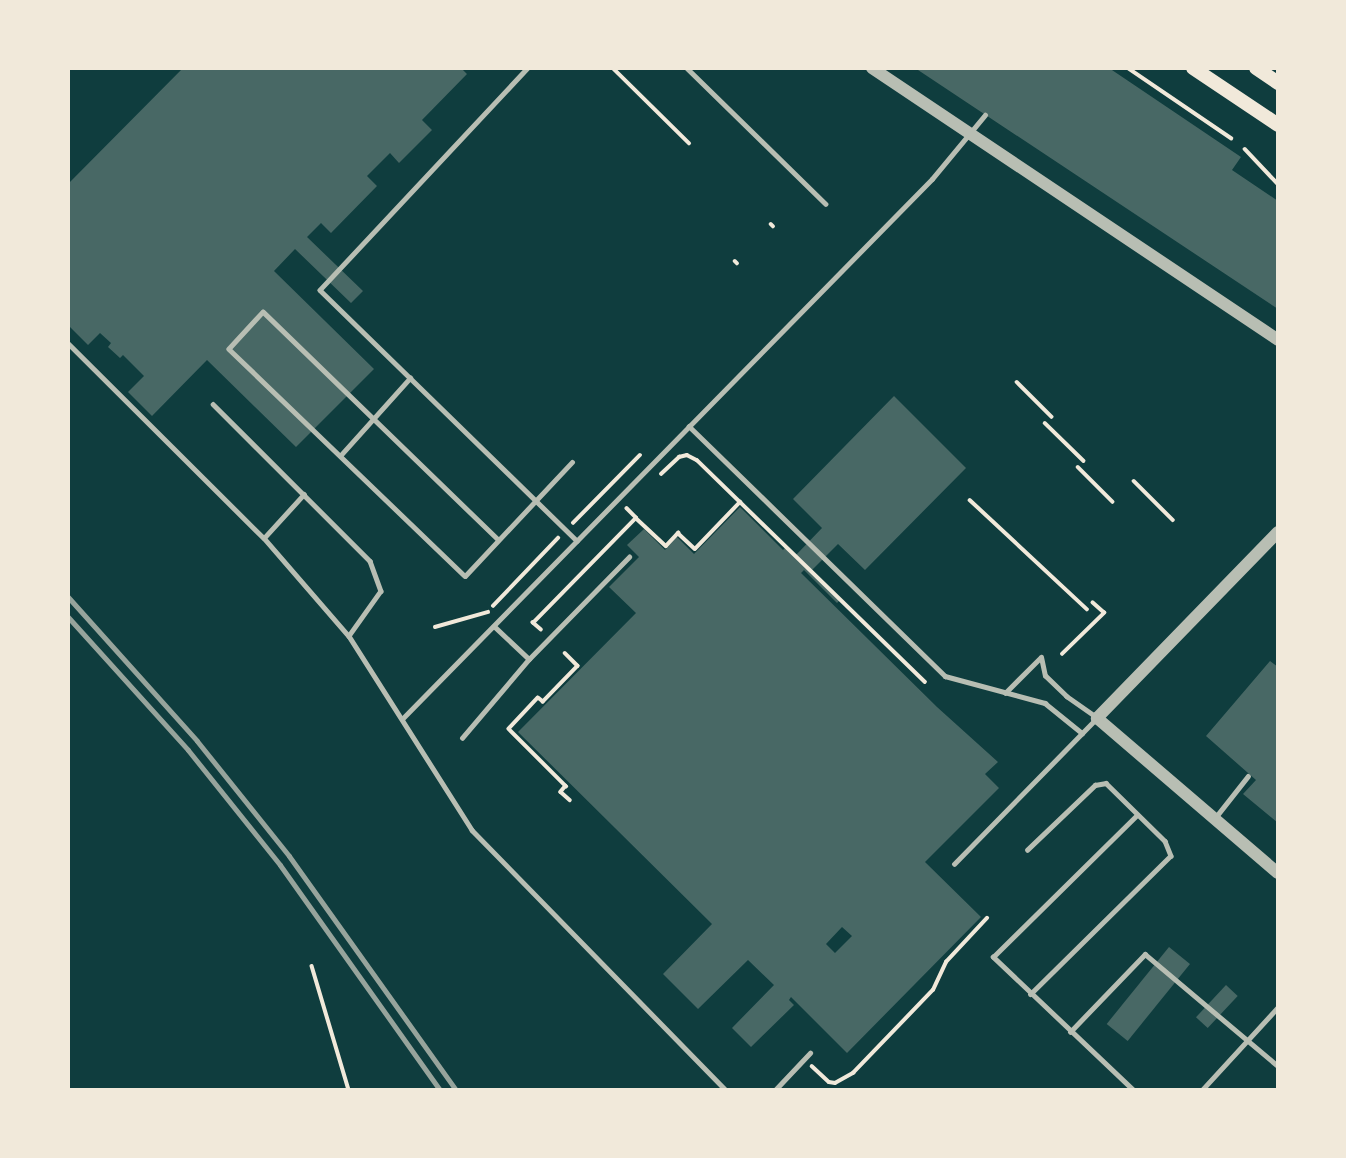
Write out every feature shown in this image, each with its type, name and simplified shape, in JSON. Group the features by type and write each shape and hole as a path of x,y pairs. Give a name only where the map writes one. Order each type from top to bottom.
{"main road":[{"path":"1193,68 1278,125"},
{"path":"1256,68 1278,83"}],"street":[{"path":"872,68 1278,340"},
{"path":"1278,532 1097,718 1278,873"}],"lane":[{"path":"528,68 320,290 577,541"},
{"path":"687,68 826,204"},
{"path":"403,718 939,172 985,114"},
{"path":"498,540 263,312 229,349 465,576 572,462"},
{"path":"68,343 264,538 348,636 403,718 472,830 726,1090"},
{"path":"340,456 410,378"},
{"path":"213,404 370,561 381,591 348,636"},
{"path":"689,426 945,676 1045,704 1082,733"},
{"path":"264,538 304,494"},
{"path":"462,738 529,659 629,557"},
{"path":"494,626 529,659"},
{"path":"954,864 1097,718 1051,682 1041,668 1041,657 1005,693"},
{"path":"1215,819 1248,776"},
{"path":"1027,850 1095,785 1106,783 1165,841 1171,856 1031,993"},
{"path":"1133,1090 993,957 1138,815"},
{"path":"1070,1032 1145,954 1278,1066"},
{"path":"1202,1090 1278,1007"},
{"path":"775,1090 810,1053"}],"path":[{"path":"613,68 689,143"},
{"path":"1128,68 1231,138"},
{"path":"1245,149 1278,184"},
{"path":"1017,382 1052,417"},
{"path":"1045,423 1084,461"},
{"path":"435,627 487,613 640,454"},
{"path":"659,473 662,476 679,457 687,455 696,460 925,682"},
{"path":"1078,467 1114,502"},
{"path":"1134,481 1173,520"},
{"path":"618,499 666,546 678,533 695,549 740,502"},
{"path":"970,500 1087,609"},
{"path":"542,632 533,623 636,518"},
{"path":"1062,654 1104,613 1093,603"},
{"path":"565,653 578,666 543,702 538,698 509,729 566,786 561,792 570,800"},
{"path":"823,1076 835,1083 853,1073 933,990 946,962 987,918"},
{"path":"312,966 349,1090"}],"building":[{"path":"183,68 461,68 467,74 422,120 432,130 399,163 390,153 367,176 377,186 331,233 321,223 307,237 363,291 351,303 295,249 274,271 374,369 296,447 207,360 152,416 128,392 144,376 123,355 120,358 108,347 111,343 100,333 88,345 68,325 68,184"},
{"path":"915,68 1109,68 1241,157 1232,170 1278,201 1278,309"},
{"path":"894,396 966,468 865,570 838,544 812,570 841,599 837,603 804,570 801,573 937,707 998,762 985,774 999,788 925,862 981,917 847,1053 791,997 789,1000 794,1005 751,1047 732,1028 774,985 748,960 698,1009 663,974 712,924 518,732 636,613 609,587 639,557 627,545 644,529 665,550 677,537 694,554 740,507 783,550 787,546 796,555 822,528 793,499","holes":["842,927 852,936 835,953 826,944"]},
{"path":"1270,661 1278,667 1278,823 1243,794 1256,780 1206,736"},
{"path":"1169,947 1190,964 1128,1041 1107,1024"},
{"path":"1226,985 1238,996 1208,1028 1196,1017"}],"railway":[{"path":"68,597 197,741 289,856 456,1090"},
{"path":"68,617 188,750 280,865 440,1090"}]}
